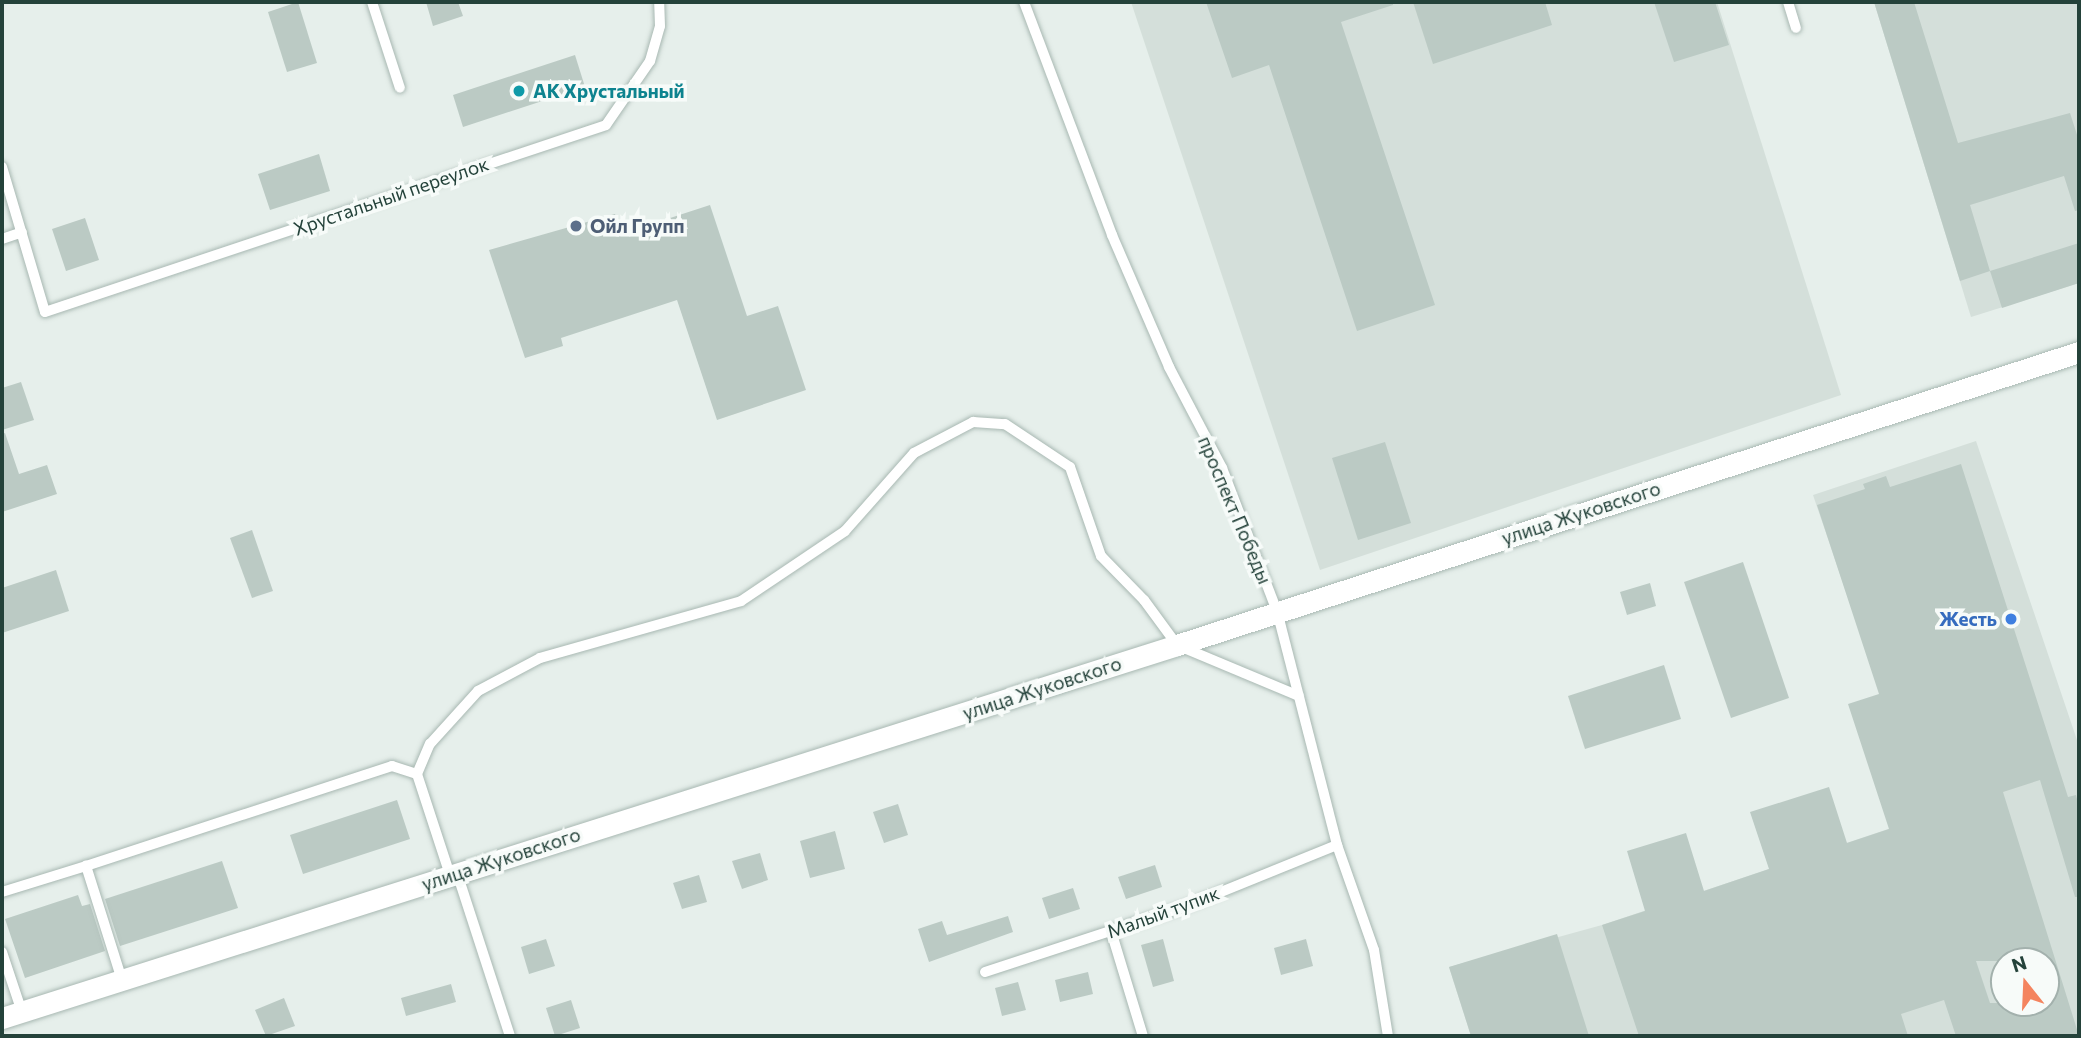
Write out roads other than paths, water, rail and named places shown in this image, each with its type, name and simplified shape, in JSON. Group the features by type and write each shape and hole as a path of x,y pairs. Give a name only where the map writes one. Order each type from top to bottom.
{"street":[{"name":"улица Жуковского","path":"12,1015 1177,645 2079,352"}],"lane":[{"path":"372,2 400,88"},
{"name":"Хрустальный переулок","path":"22,232 45,312 606,125 650,61 660,26 659,2"},
{"name":"проспект Победы","path":"1024,2 1112,235 1168,367 1222,468 1277,611 1337,845 1374,950 1388,1036"},
{"path":"1788,2 1796,28"},
{"path":"2,166 22,232 2,239"},
{"path":"510,1036 417,774 430,744 478,691 540,658 741,601 845,531 914,453 973,422 1005,424 1070,467 1101,556 1144,600 1177,645 1299,696"},
{"path":"2,892 392,766 417,774"},
{"name":"Малый тупик","path":"985,972 1111,931 1337,845"},
{"path":"86,866 122,980"},
{"path":"1111,931 1143,1036"},
{"path":"2,952 12,1015"}],"place":[{"name":"АК Хрустальный","path":"519,91"},
{"name":"Ойл Групп","path":"576,226"},
{"name":"Жесть","path":"2011,619"}]}
